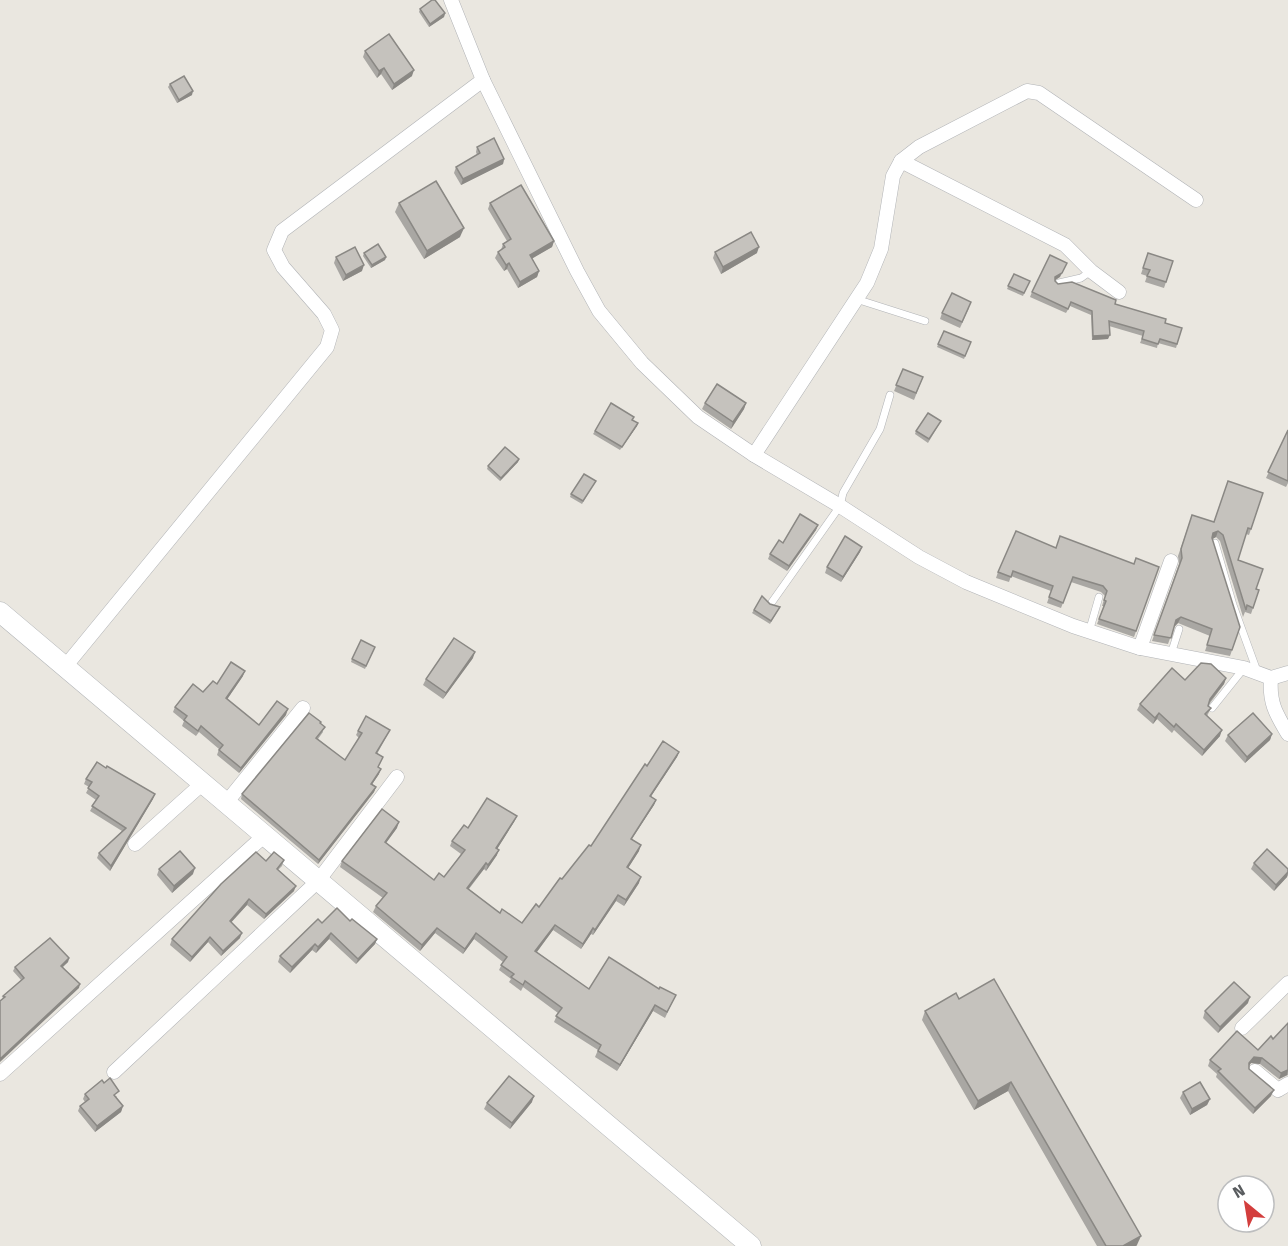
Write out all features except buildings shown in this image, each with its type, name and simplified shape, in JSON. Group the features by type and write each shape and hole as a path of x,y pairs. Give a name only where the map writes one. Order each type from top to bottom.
{"street":[{"path":"451,0 483,80 599,311 642,363 698,417 754,455 840,506 918,557 966,582 1089,632 1140,648 1251,670 1271,678 1288,673"},
{"path":"64,668 327,347 332,330 324,314 284,267 274,250 282,231 483,80"},
{"path":"754,455 867,283 881,249 893,176 901,161 919,147 1027,91 1039,93 1196,200"},
{"path":"901,161 1065,245 1090,272 1119,292"},
{"path":"1140,648 1171,561"},
{"path":"0,612 751,1246"},
{"path":"1271,678 1270,694 1275,713 1288,734"},
{"path":"226,803 303,708"},
{"path":"114,1072 318,880 397,777"},
{"path":"135,844 203,783"},
{"path":"0,1074 265,835"},
{"path":"1242,1028 1288,983"},
{"path":"1255,1071 1278,1090 1288,1084"}],"lane":[{"path":"1059,284 1081,278 1090,272"},
{"path":"856,299 925,321"},
{"path":"772,602 840,506 843,494 880,429 890,395"},
{"path":"1212,708 1251,670 1215,543"},
{"path":"1089,632 1099,597"},
{"path":"1171,654 1179,629"}]}
